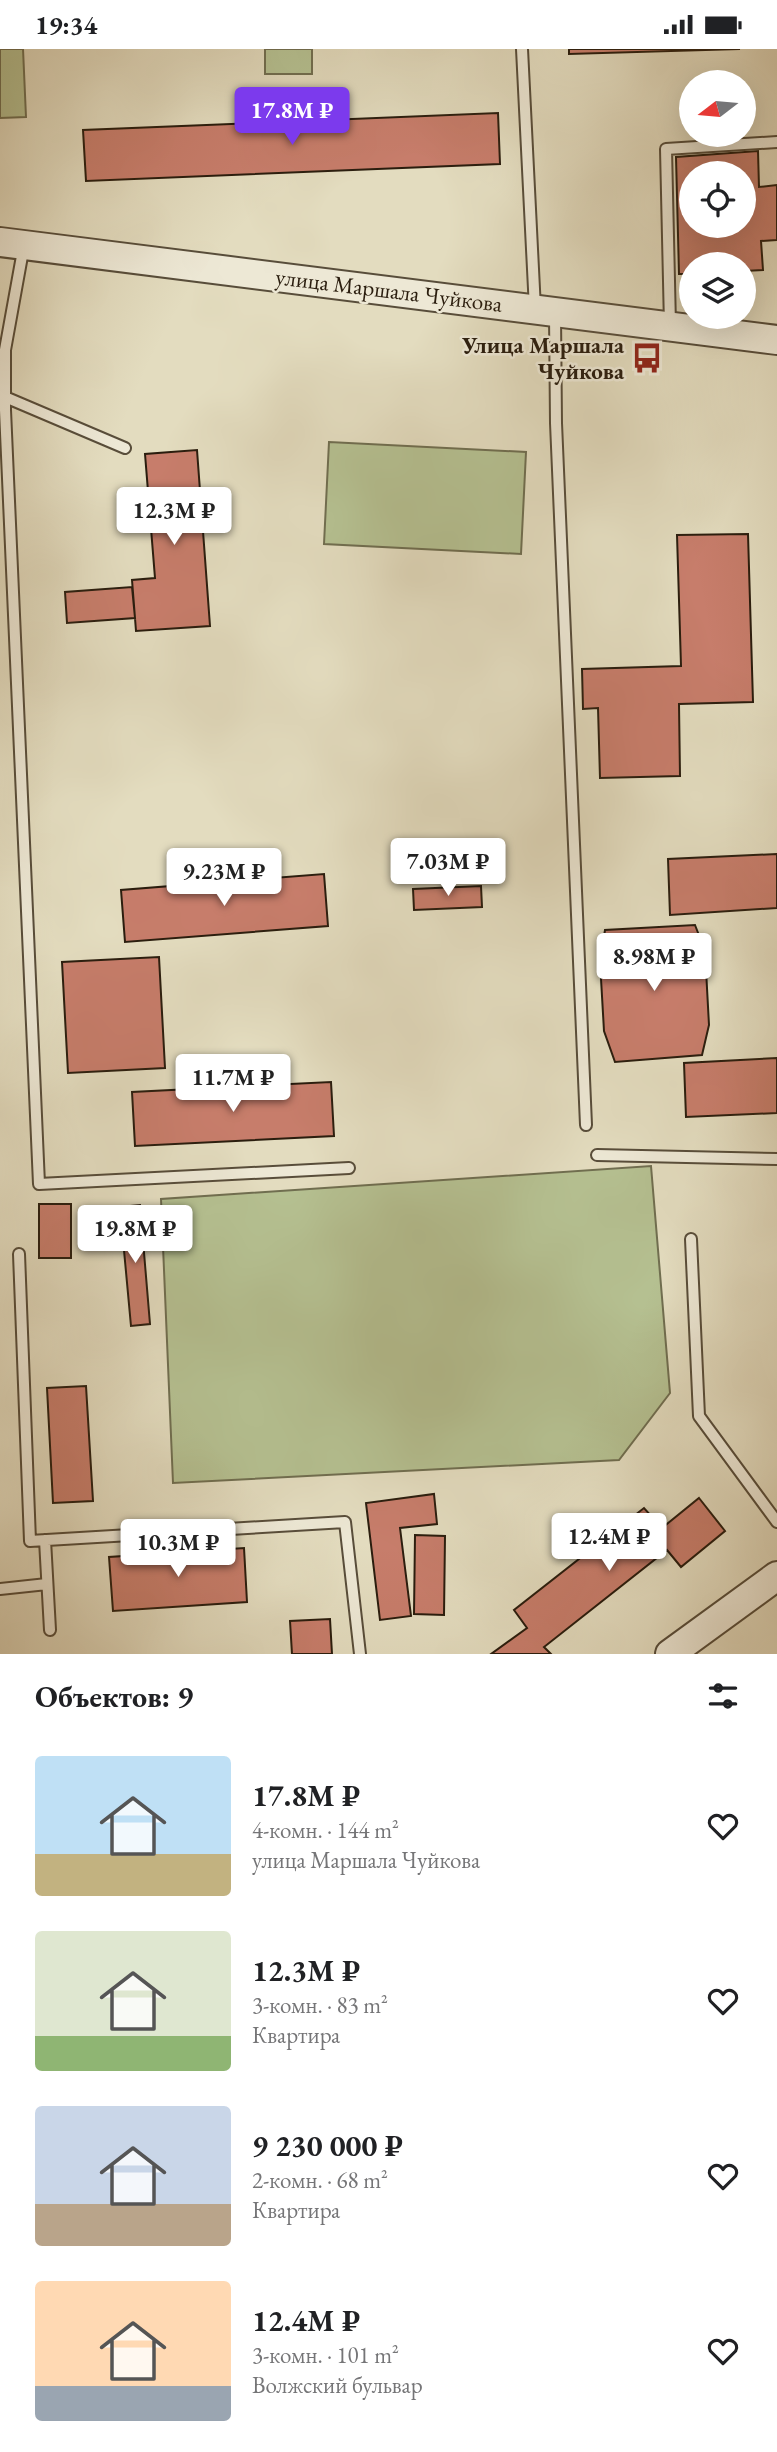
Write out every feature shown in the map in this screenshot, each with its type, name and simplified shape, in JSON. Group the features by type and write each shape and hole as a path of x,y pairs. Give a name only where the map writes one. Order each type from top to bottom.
{"street":[{"name":"улица Маршала Чуйкова","path":"12,244 777,340"},
{"path":"670,1654 777,1576"}],"lane":[{"path":"522,49 556,423 586,1125"},
{"path":"670,326 666,149 777,142"},
{"path":"12,244 5,350 5,397 39,1184 349,1168"},
{"path":"5,397 125,448"},
{"path":"597,1156 777,1159"},
{"path":"691,1239 699,1416 777,1523"},
{"path":"19,1254 30,1541 345,1522 360,1654"},
{"path":"45,1540 50,1630"},
{"path":"0,1590 47,1584"}],"green space":[{"path":"0,49 23,49 26,117 0,118"},
{"path":"265,49 312,49 312,74 265,74"},
{"path":"329,442 526,452 521,554 324,544"},
{"path":"651,1166 670,1393 619,1460 173,1483 161,1199"}],"building":[{"path":"569,49 740,49 569,54"},
{"path":"498,113 500,164 86,181 83,130"},
{"path":"758,151 759,187 777,185 777,240 761,241 763,270 756,270 756,252 679,252 679,274 676,157"},
{"path":"197,450 210,626 136,631 132,580 155,578 145,454"},
{"path":"748,534 753,702 679,704 680,776 600,778 598,708 583,709 582,669 681,666 677,535"},
{"path":"132,587 135,618 67,623 65,592"},
{"path":"777,854 777,908 670,915 668,859"},
{"path":"324,874 328,926 125,942 121,890"},
{"path":"481,886 482,907 414,910 413,889"},
{"path":"695,925 705,951 709,1025 702,1055 615,1062 604,1031 600,961 605,930"},
{"path":"159,957 165,1068 68,1073 62,962"},
{"path":"777,1058 777,1113 686,1117 684,1063"},
{"path":"331,1082 334,1136 135,1146 132,1092"},
{"path":"39,1204 71,1204 71,1258 39,1258"},
{"path":"140,1205 150,1324 131,1326 120,1207"},
{"path":"86,1386 93,1501 53,1503 47,1388"},
{"path":"434,1494 437,1524 400,1528 411,1616 380,1620 366,1503"},
{"path":"699,1498 725,1531 681,1567 667,1550 544,1647 551,1654 491,1654 527,1628 514,1610 644,1508 662,1528"},
{"path":"415,1535 445,1536 444,1615 414,1614"},
{"path":"244,1548 247,1602 113,1611 109,1557"},
{"path":"330,1619 332,1654 292,1654 290,1621"}],"place":[{"name":"Улица Маршала Чуйкова","path":"647,358"}]}
